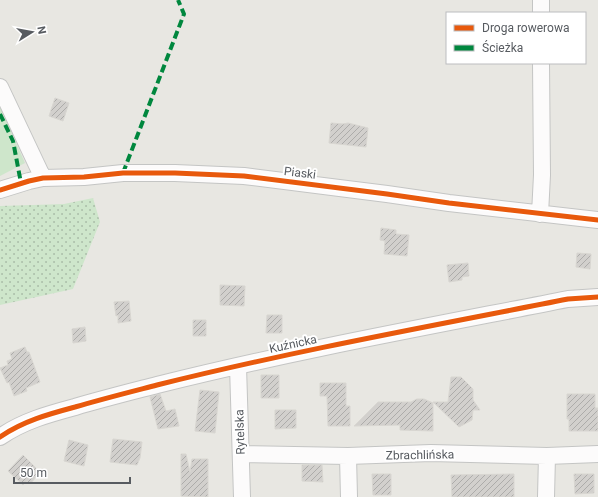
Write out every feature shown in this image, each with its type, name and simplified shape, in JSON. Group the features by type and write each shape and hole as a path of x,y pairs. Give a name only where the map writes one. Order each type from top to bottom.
{"street":[{"path":"541,0 541,12"},
{"path":"540,214 542,175 541,64"},
{"path":"0,87 43,178"},
{"name":"Piaski","path":"0,190 43,178 84,177 130,173 244,176 449,203 598,220"},
{"name":"Kuźnicka","path":"0,437 17,426 44,416 122,394 238,366 389,334 568,299 598,297"},
{"name":"Rytelska","path":"238,366 242,497"},
{"name":"Zbrachlińska","path":"241,454 348,456 431,453 547,456 598,454"},
{"path":"348,456 349,497"},
{"path":"546,497 547,456"}],"green space":[{"path":"0,107 25,163 0,176"},
{"path":"93,198 100,222 73,289 0,305 0,206 64,204"}],"building":[{"path":"55,98 69,103 63,121 49,116"},
{"path":"331,123 348,123 368,128 366,147 329,143"},
{"path":"381,228 396,230 396,234 409,235 407,256 384,254 385,241 380,240"},
{"path":"577,253 591,254 590,269 576,267"},
{"path":"468,263 469,276 462,277 462,280 449,282 447,265"},
{"path":"220,285 245,286 244,306 220,305"},
{"path":"129,301 131,321 118,323 118,315 116,316 114,302"},
{"path":"267,315 282,315 282,333 266,333"},
{"path":"193,320 206,320 206,336 193,336"},
{"path":"85,327 86,341 73,343 72,329"},
{"path":"25,347 27,352 29,352 40,382 26,388 27,391 14,396 9,382 7,383 0,368 8,365 7,361 12,359 10,353"},
{"path":"261,375 279,375 279,398 261,398"},
{"path":"451,377 461,377 473,389 473,400 480,410 473,410 472,420 459,427 433,402 448,402"},
{"path":"320,383 346,383 346,406 350,406 350,426 328,426 327,396 320,396"},
{"path":"200,390 219,392 215,433 195,431"},
{"path":"160,394 166,411 175,409 179,426 158,429 150,397"},
{"path":"567,394 595,394 595,408 598,408 598,431 569,431 569,419 567,419"},
{"path":"417,399 424,399 433,403 433,431 400,430 400,425 354,426 378,402 411,402"},
{"path":"275,410 296,410 296,428 275,429"},
{"path":"113,439 142,442 140,458 137,465 110,462"},
{"path":"69,440 88,445 84,466 64,461"},
{"path":"181,454 186,454 190,472 192,459 208,459 208,497 181,496"},
{"path":"23,455 38,470 38,475 30,484 27,481 23,485 8,471"},
{"path":"302,465 322,465 323,482 302,481"},
{"path":"372,474 391,474 391,495 373,495"},
{"path":"514,474 514,497 452,497 451,475"},
{"path":"574,474 594,474 594,493 575,494"}],"marked path":[{"path":"123,173 184,14 178,0"},
{"path":"0,114 13,141 21,183"}],"cycle path":[{"path":"0,190 43,178 84,177 123,173 175,173 244,176 449,203 598,220"},
{"path":"0,437 27,422 46,415 157,385 259,361 362,339 568,299 598,297"}]}
